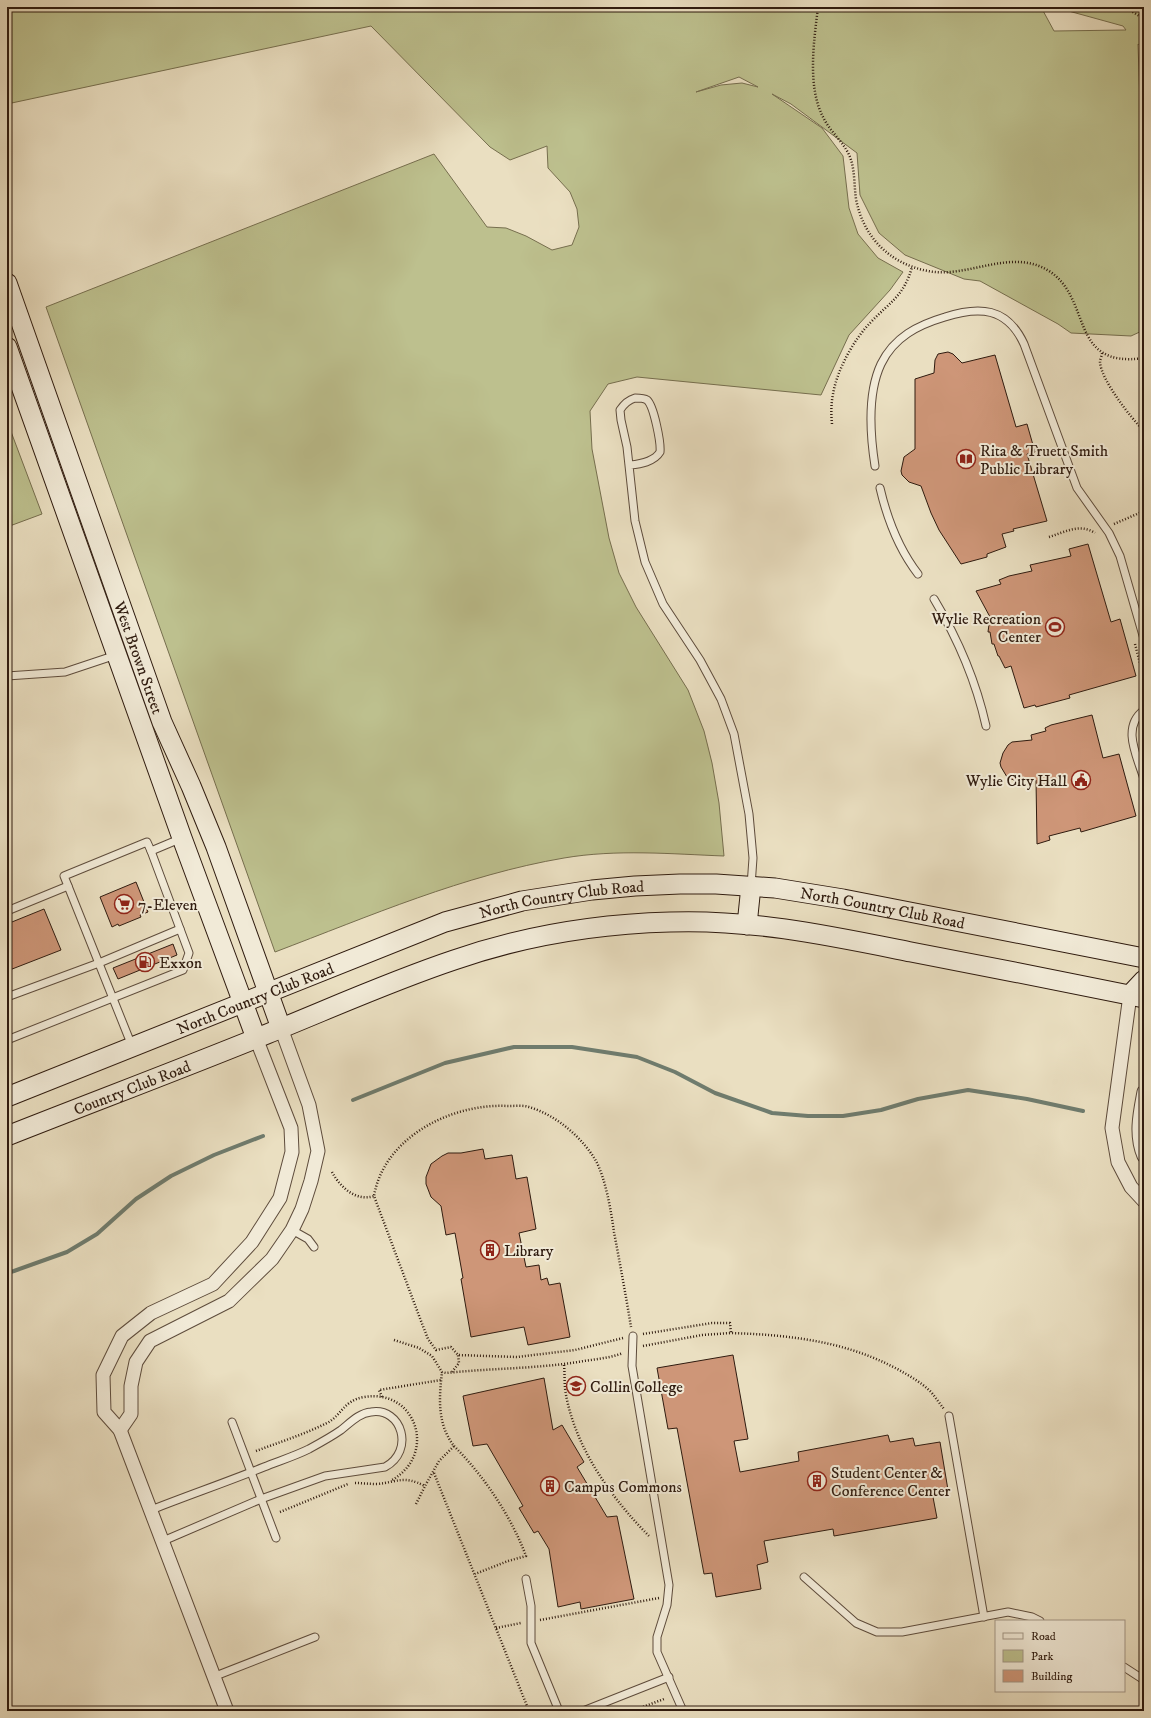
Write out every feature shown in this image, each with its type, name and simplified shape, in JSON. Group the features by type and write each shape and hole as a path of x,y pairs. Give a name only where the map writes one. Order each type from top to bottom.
{"main road":[{"name":"West Brown Street","path":"7,283 162,722 191,786 216,847 281,1028"},
{"name":"West Brown Street","path":"7,347 116,655 256,1038"},
{"path":"116,655 124,657 130,663 162,722"},
{"name":"North Country Club Road","path":"7,1097 445,922 522,901 592,890 634,886 716,884 751,886 813,893 1144,958"},
{"path":"747,925 751,886"},
{"name":"North Country Club Road","path":"256,1038 441,964 491,948 576,930 671,922 747,925 817,933 1137,996"},
{"path":"1137,996 1144,980"},
{"name":"Country Club Road","path":"7,1136 256,1038"}],"street":[{"path":"1137,996 1112,1128 1118,1162 1131,1188 1144,1201"},
{"path":"120,1430 131,1414 131,1386 136,1362 150,1342 229,1301 272,1259 292,1230 302,1209 311,1181 318,1151 309,1105 281,1028"},
{"path":"226,1711 120,1430 104,1412 103,1375 122,1336 150,1313 213,1284 252,1242 280,1198 292,1152 291,1128 256,1038"},
{"path":"1144,1092 1139,1117 1140,1146 1144,1156"}],"lane":[{"path":"875,466 872,433 872,401 875,380 881,364 892,348 904,335 918,327 965,311 986,311 1006,320 1017,331 1024,344 1077,488 1115,544 1120,556 1144,639"},
{"path":"630,465 647,462 656,457 660,452 660,443 652,408 648,401 636,398 625,403 620,410 630,465 635,521 642,550 653,583 672,620 700,660 729,717 734,734 749,814 753,858 751,886"},
{"path":"880,488 885,509 892,528 909,561 918,574"},
{"path":"934,599 952,629 964,656 975,686 986,726"},
{"path":"7,676 65,672 116,655"},
{"path":"1144,710 1133,720 1131,733 1144,779"},
{"path":"150,851 182,838"},
{"path":"7,1040 112,997 183,970 189,953 147,842 64,876 99,962 112,997 132,1047"},
{"path":"7,911 68,886"},
{"path":"7,997 180,929"},
{"path":"292,1230 308,1239 314,1247"},
{"path":"633,1336 632,1366 669,1585 667,1605 657,1637 657,1652 683,1711"},
{"path":"151,1510 308,1450 366,1413 380,1412 388,1414 401,1431 401,1452 392,1463 385,1467 325,1476 261,1499 163,1541"},
{"path":"949,1416 984,1617"},
{"path":"232,1422 276,1538"},
{"path":"804,1577 856,1623 877,1632 902,1632 1008,1612 1032,1617 1038,1620"},
{"path":"526,1579 532,1621 530,1643 558,1711"},
{"path":"213,1677 315,1637"},
{"path":"1125,1669 1144,1680"},
{"path":"583,1711 669,1677"}],"path":[{"path":"818,7 812,64 818,104 826,124 850,156 856,199 864,223 871,236 884,251 894,259 912,267 930,271 959,271 1012,262 1040,266 1056,276 1067,290 1076,307 1088,337 1102,353 1123,359 1144,358"},
{"path":"1125,7 1144,19"},
{"path":"832,424 833,394 837,378 844,362 858,336 902,291 912,267"},
{"path":"1102,353 1100,362 1102,372 1128,413 1144,431"},
{"path":"436,1350 428,1338 421,1321 374,1196 376,1184 383,1168 402,1145 428,1126 456,1112 491,1105 528,1107 549,1116 567,1127 582,1142 596,1162 611,1210 633,1336"},
{"path":"332,1172 342,1188 352,1194 368,1198 374,1196"},
{"path":"458,1355 517,1357 575,1350 633,1336 712,1323 730,1323 731,1333"},
{"path":"394,1340 419,1348 432,1356 442,1372 451,1373 564,1365 613,1357 650,1344 702,1335 731,1333 772,1334 835,1344 878,1358 911,1376 930,1391 949,1416"},
{"path":"432,1356 436,1350 451,1348 458,1355 459,1364 451,1373"},
{"path":"564,1365 566,1394 572,1417 588,1454 624,1509 652,1539 663,1546"},
{"path":"382,1397 379,1390 441,1380"},
{"path":"454,1446 484,1482 513,1528 526,1556 508,1561 475,1574"},
{"path":"434,1472 529,1711"},
{"path":"416,1504 425,1486"},
{"path":"496,1628 668,1596"},
{"path":"632,1711 664,1699"}],"green space":[{"path":"7,7 1041,7 1054,31 1126,30 1123,26 1054,7 1144,7 1144,49 1138,44 1140,103 1144,105 1144,330 1131,336 1071,333 1058,324 980,281 964,279 905,255 879,233 860,195 857,153 791,104 772,94 822,128 843,156 849,208 858,234 878,258 903,272 890,290 849,335 821,395 637,377 608,384 590,411 592,449 609,538 619,573 636,607 688,690 704,731 712,763 719,803 724,856 624,853 584,855 527,865 418,898 275,952 46,307 434,154 487,227 506,228 526,236 552,250 572,245 579,227 577,209 570,192 548,168 547,146 510,160 490,147 371,26 7,104","holes":["739,77 758,87 742,83 721,85 696,92"]},
{"path":"7,421 42,514 7,527"}],"building":[{"name":"Rita & Truett Smith Public Library","path":"948,352 953,354 962,363 995,355 1016,427 1027,424 1035,452 1027,454 1047,521 1013,529 1014,531 1002,534 1006,547 987,554 987,557 961,564 939,530 921,486 909,482 902,475 901,471 904,457 915,449 915,379 934,373 935,360 938,354"},
{"name":"Wylie Recreation Center","path":"1088,544 1111,622 1120,619 1136,676 1069,695 1070,698 1036,707 1035,705 1024,708 1011,666 1005,668 998,656 994,644 992,644 990,632 988,632 990,617 976,591 1001,584 999,580 1009,576 1032,571 1030,565 1071,556 1069,549"},
{"name":"Wylie City Hall","path":"1092,715 1103,758 1119,754 1136,816 1081,832 1080,828 1049,836 1050,840 1037,844 1036,780 1018,782 1007,777 1000,763 1003,753 1012,742 1032,740 1031,735 1046,731 1045,728 1051,725"},
{"name":"7-Eleven","path":"136,882 148,912 140,915 141,917 119,926 118,924 112,927 100,897"},
{"path":"44,909 61,950 7,971 7,924"},
{"name":"Exxon","path":"173,944 177,955 118,979 113,968"},
{"name":"Library","path":"483,1149 485,1159 512,1155 516,1179 527,1177 536,1229 519,1233 526,1267 539,1265 541,1280 547,1278 549,1285 560,1283 570,1337 528,1345 524,1327 471,1337 455,1233 446,1235 441,1206 431,1197 426,1184 426,1177 431,1164 448,1153 461,1153"},
{"name":"Student Center & Conference Center","path":"733,1355 748,1439 734,1441 740,1472 799,1461 798,1452 888,1435 890,1442 913,1438 915,1446 940,1442 948,1490 932,1492 937,1518 834,1536 833,1529 764,1541 768,1562 757,1565 761,1589 716,1597 712,1573 704,1574 677,1428 668,1429 657,1368"},
{"name":"Campus Commons","path":"544,1378 553,1430 562,1425 584,1462 577,1467 607,1517 617,1516 634,1599 581,1609 580,1602 558,1607 549,1549 538,1531 534,1533 519,1508 523,1506 487,1444 473,1446 463,1396"}],"waterway":[{"path":"353,1100 445,1063 514,1047 572,1047 637,1057 675,1072 715,1093 772,1113 808,1116 843,1116 881,1110 918,1099 968,1090 1027,1099 1083,1111"},
{"path":"7,1273 67,1252 97,1234 136,1199 171,1176 214,1155 263,1136"}],"place":[{"name":"Rita & Truett Smith Public Library","path":"966,459"},
{"name":"Wylie Recreation Center","path":"1055,627"},
{"name":"Wylie City Hall","path":"1081,780"},
{"name":"7-Eleven","path":"124,904"},
{"name":"Exxon","path":"145,962"},
{"name":"Library","path":"490,1250"},
{"name":"Collin College","path":"576,1386"},
{"name":"Student Center & Conference Center","path":"817,1481"},
{"name":"Campus Commons","path":"550,1486"}]}
